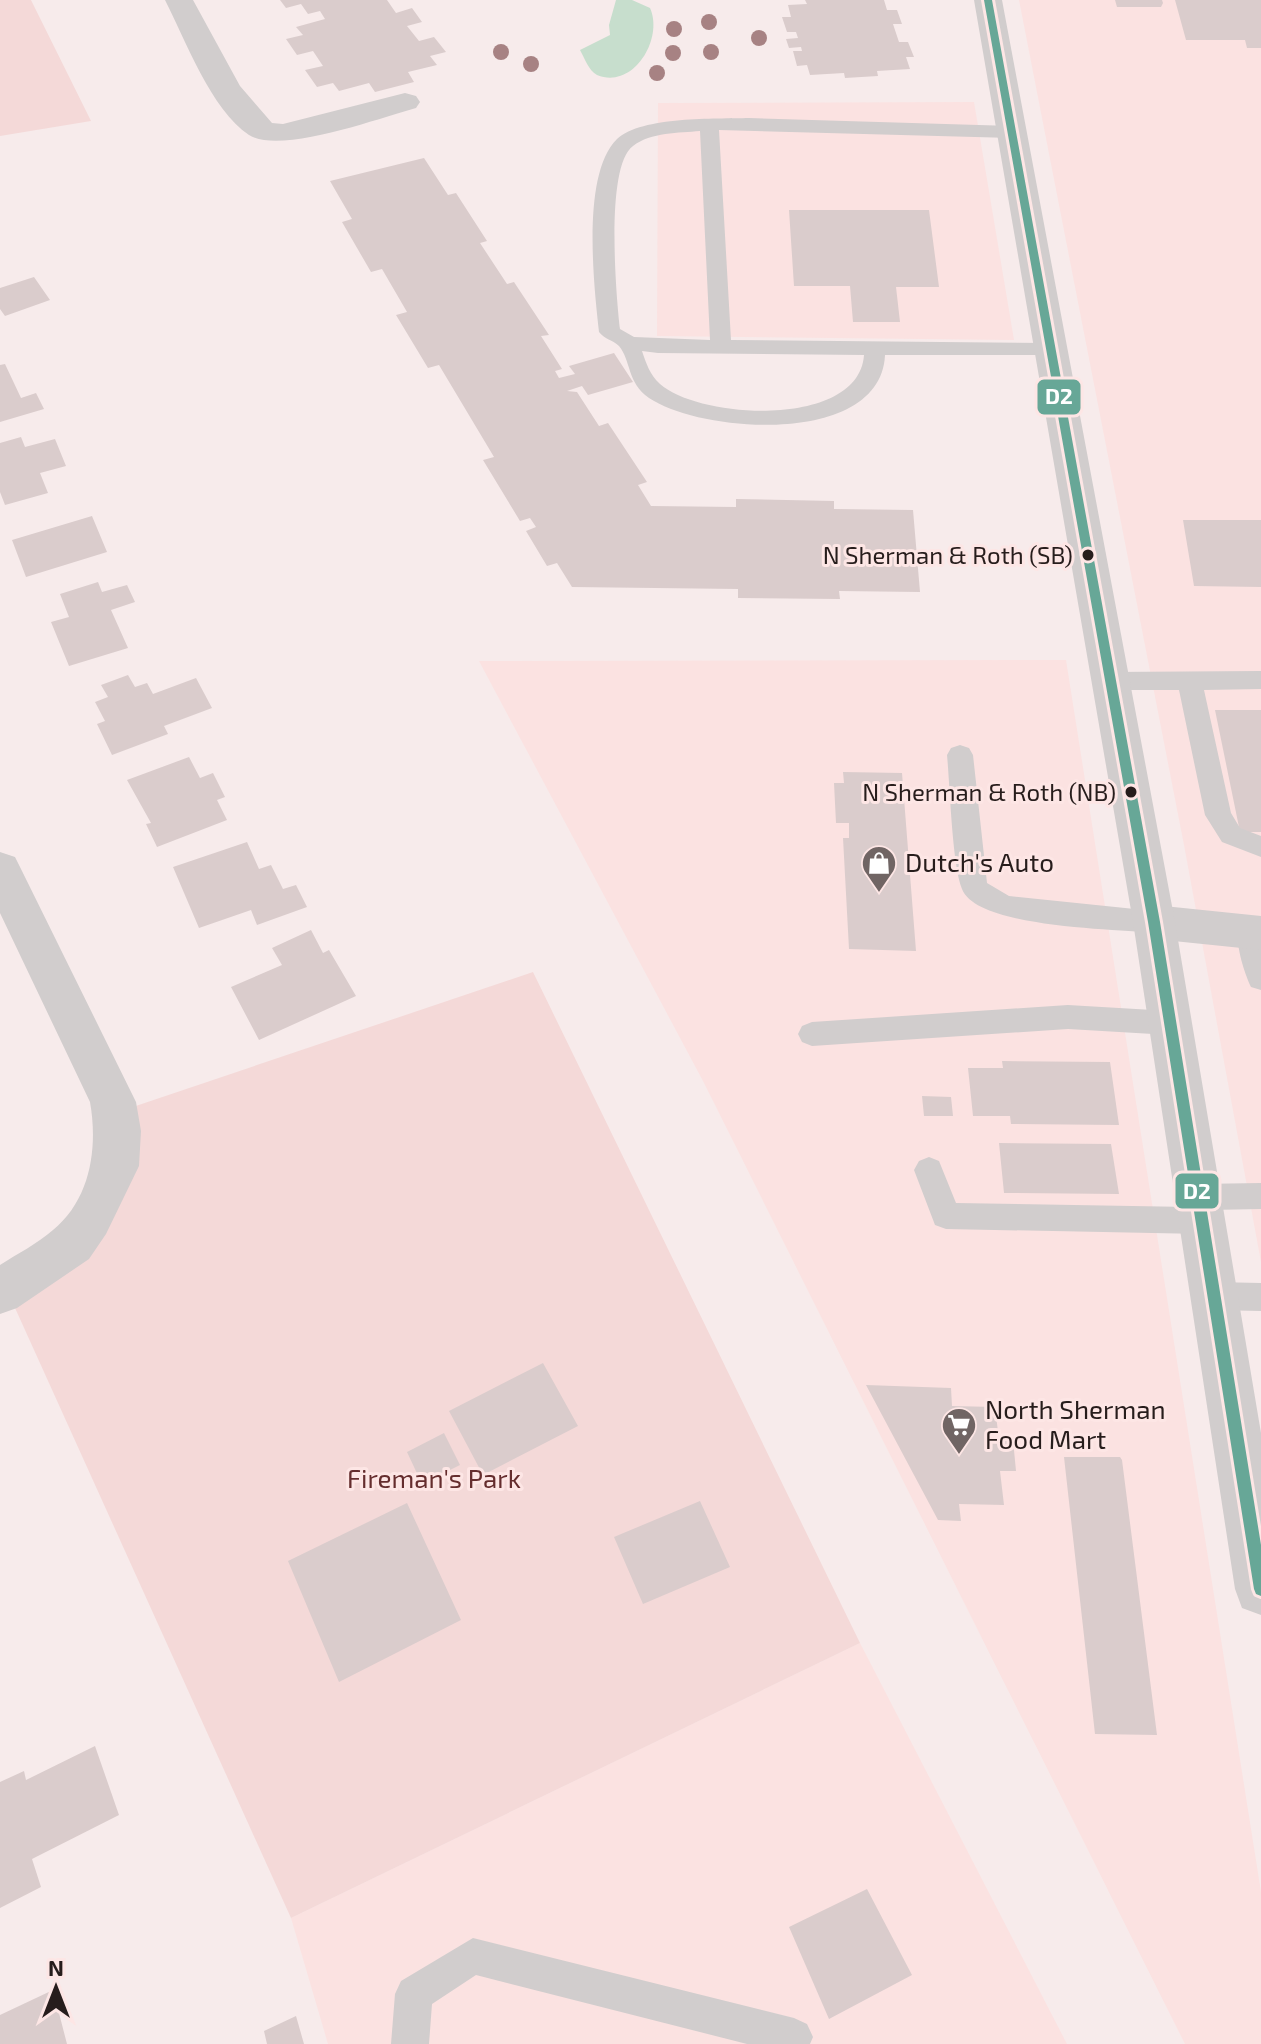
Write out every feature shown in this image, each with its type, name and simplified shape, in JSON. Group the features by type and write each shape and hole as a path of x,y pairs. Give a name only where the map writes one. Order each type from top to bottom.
{"street":[{"path":"179,0 235,100 267,132 296,131 405,102"},
{"path":"988,0 1108,681 1154,922 1214,1296 1247,1414 1261,1589"},
{"path":"0,869 113,1102 118,1131 116,1166 72,1244 0,1292"},
{"path":"1154,922 1256,932"}],"lane":[{"path":"1012,132 709,125 673,126 625,142 612,161 603,224 610,332 629,343 1050,350"},
{"path":"709,125 721,346"},
{"path":"629,343 637,372 659,394 710,413 752,418 792,416 828,408 858,395 872,377 875,349"},
{"path":"1108,681 1190,683 1261,680"},
{"path":"1190,683 1213,748 1223,794 1218,815 1231,835 1261,847"},
{"path":"960,755 974,887 985,898 1007,907 1154,922"},
{"path":"1256,932 1261,979"},
{"path":"812,1034 1068,1017 1170,1023"},
{"path":"929,1170 946,1216 1200,1209 1261,1196"},
{"path":"1214,1296 1261,1297"},
{"path":"410,2044 414,1994 473,1956 794,2037"}],"shaded area":[{"path":"616,0 632,0 650,8 653,34 649,47 633,69 610,78 594,73 580,50 610,35 609,25"},
{"path":"1019,0 1261,0 1261,1262 1184,845"},
{"path":"974,102 1014,340 657,336 658,103"},
{"path":"1066,660 1261,1892 1261,2044 1185,2044 703,1081 479,661"},
{"path":"860,1643 1067,2044 328,2044 291,1918"}],"green space":[{"path":"0,0 31,0 91,121 0,136"},
{"name":"Fireman's Park","path":"533,972 860,1643 291,1918 6,1288 72,1244 115,1113"}],"building":[{"path":"280,0 387,0 396,13 412,8 422,22 407,26 419,41 434,37 446,52 430,56 437,65 408,72 414,82 375,92 369,83 339,91 333,83 317,87 305,70 323,66 313,51 297,55 286,39 303,35 296,27 325,19 320,11 308,14 301,4 286,8"},
{"path":"805,0 884,0 887,10 897,10 902,24 893,24 899,42 908,42 914,57 906,57 910,69 877,71 878,76 845,78 844,73 810,75 807,65 797,66 793,51 802,51 801,47 789,48 786,39 798,38 796,32 787,32 782,17 791,17 788,5 807,4"},
{"path":"1115,0 1162,0 1163,3 1161,7 1117,7"},
{"path":"1175,0 1261,0 1261,48 1247,48 1245,40 1186,40"},
{"path":"424,158 448,195 456,193 487,241 480,243 507,284 514,282 549,335 541,336 562,369 555,371 559,378 575,374 569,366 614,353 633,382 588,395 582,386 567,391 577,392 599,426 608,423 647,482 638,485 651,506 736,507 736,499 834,501 834,509 913,510 920,592 839,591 840,599 738,598 738,589 572,587 557,563 547,566 526,531 536,527 530,518 520,521 483,460 494,457 439,365 428,368 396,315 407,312 382,269 371,272 342,222 352,219 330,181"},
{"path":"789,210 929,210 939,287 896,287 900,322 853,322 850,286 794,286"},
{"path":"34,277 50,300 5,316 0,309 0,288"},
{"path":"5,364 21,398 36,393 44,409 0,422 0,365"},
{"path":"21,437 25,447 55,439 66,466 40,473 48,493 5,505 0,492 0,443"},
{"path":"92,516 107,552 26,577 12,540"},
{"path":"1183,520 1261,520 1261,587 1194,586"},
{"path":"98,582 102,592 127,585 135,602 111,610 128,648 69,666 51,622 69,617 60,594"},
{"path":"128,675 135,687 147,683 153,694 196,678 212,708 164,726 168,734 112,755 97,724 105,721 95,702 108,697 101,685"},
{"path":"1215,710 1261,710 1261,832 1240,832"},
{"path":"189,757 200,778 213,773 225,797 217,800 227,820 157,847 146,824 151,823 127,780"},
{"name":"Dutch's Auto","path":"843,772 902,773 916,951 849,949 843,838 849,838 849,823 836,823 834,783 844,783"},
{"path":"247,842 259,869 271,865 283,889 296,885 307,907 257,925 251,910 199,928 173,867"},
{"path":"311,930 323,953 329,950 356,996 259,1040 231,987 282,965 272,948"},
{"path":"1002,1061 1110,1062 1119,1125 1011,1124 1010,1116 973,1116 968,1068 1003,1068"},
{"path":"922,1096 951,1097 953,1116 924,1116"},
{"path":"999,1143 1111,1144 1119,1194 1004,1193"},
{"path":"543,1363 578,1426 483,1475 449,1411"},
{"name":"North Sherman Food Mart","path":"866,1385 951,1388 952,1406 995,1407 999,1440 1013,1440 1016,1471 1000,1471 1004,1505 959,1504 961,1521 938,1520"},
{"path":"444,1433 460,1465 422,1484 407,1452"},
{"path":"1064,1457 1120,1457 1122,1460 1157,1735 1095,1734"},
{"path":"700,1501 730,1567 643,1604 614,1537"},
{"path":"407,1503 461,1620 339,1682 288,1561"},
{"path":"95,1746 119,1815 32,1859 41,1887 0,1908 0,1782 24,1771 26,1780"},
{"path":"867,1889 912,1975 829,2019 789,1927"},
{"path":"53,1990 67,2044 0,2044 0,2015"},
{"path":"296,2016 304,2044 267,2044 264,2031"}],"transit line":[{"name":"D2","path":"988,0 1154,922 1261,1589"}],"place":[{"name":"N Sherman & Roth (SB)","path":"1088,555"},
{"name":"N Sherman & Roth (NB)","path":"1131,792"},
{"name":"Dutch's Auto","path":"879,894"},
{"name":"North Sherman Food Mart","path":"959,1456"}]}
